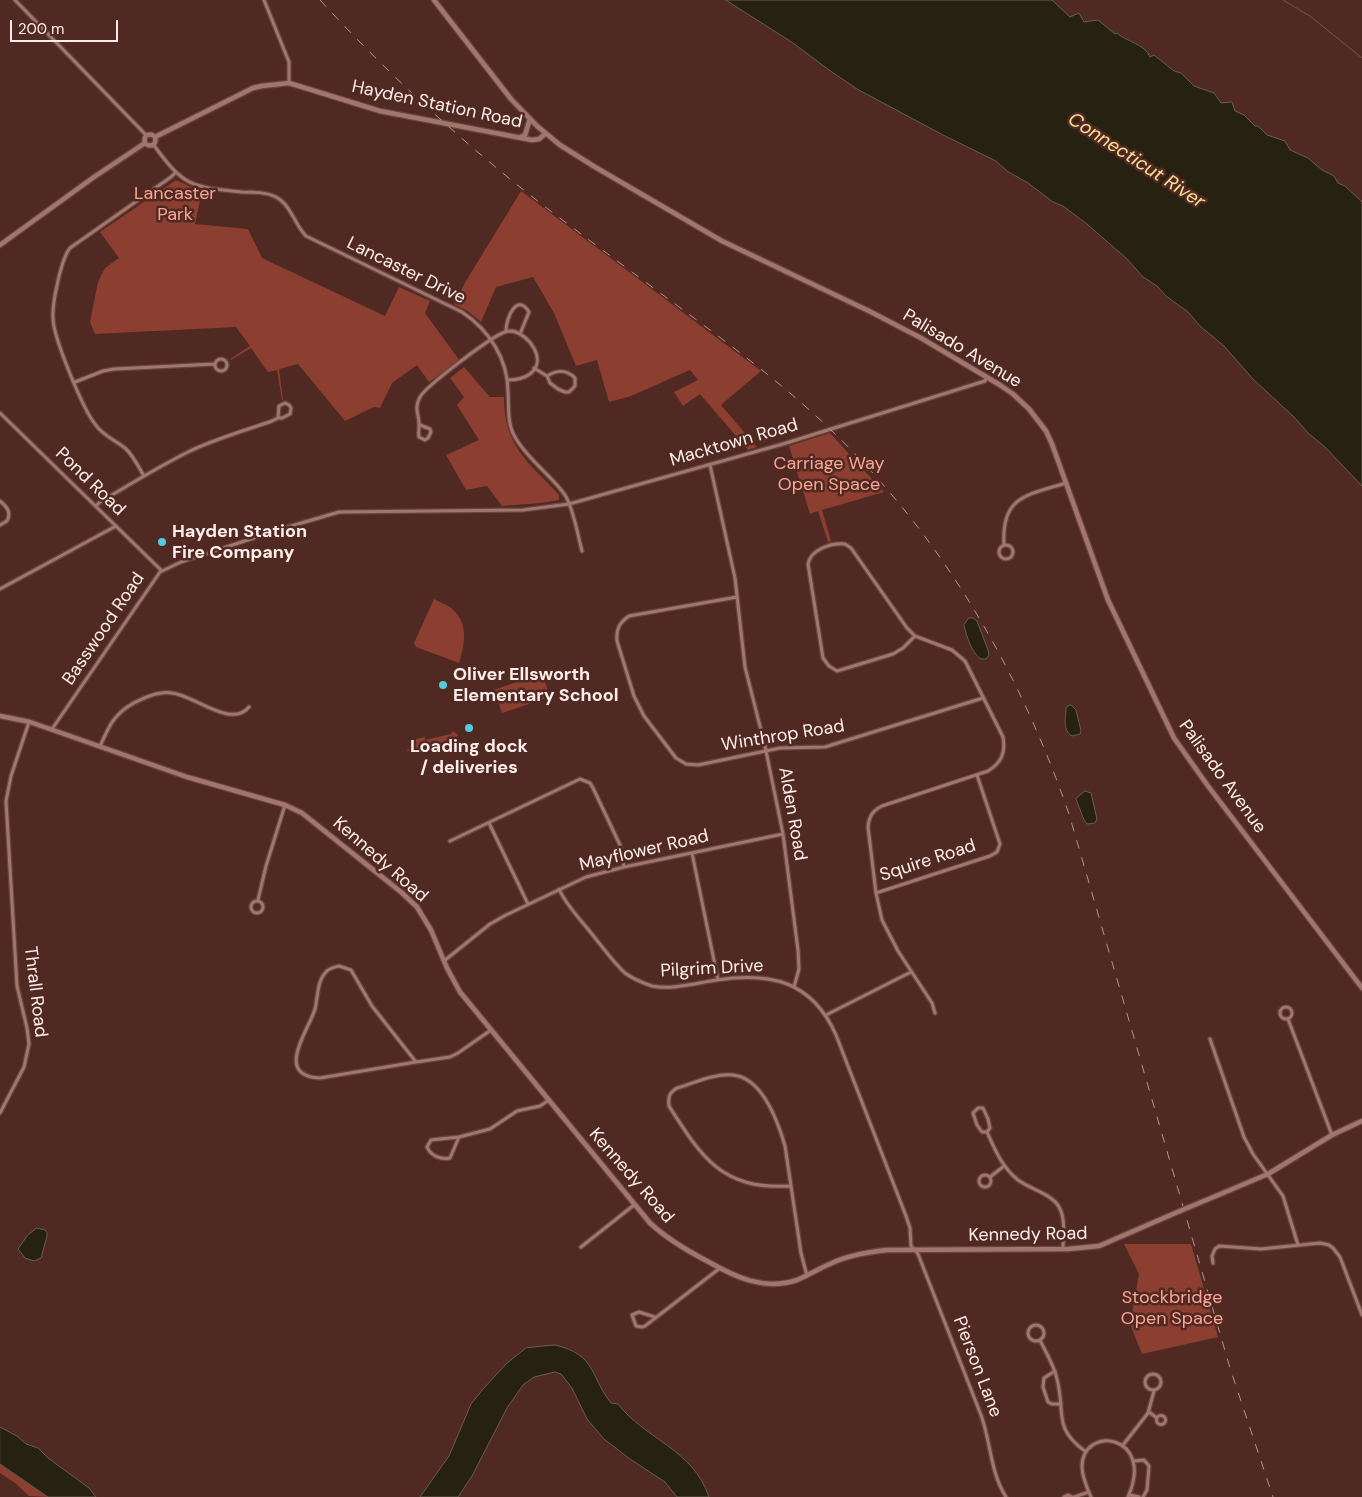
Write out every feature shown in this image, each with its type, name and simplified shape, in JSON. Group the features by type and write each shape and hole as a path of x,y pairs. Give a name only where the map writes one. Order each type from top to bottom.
{"street":[{"path":"15,0 146,135 150,134 155,137 156,140 153,144 149,146 145,143"},
{"path":"264,0 288,62 289,84"},
{"name":"Palisado Avenue","path":"434,0 505,91 545,134 560,145 594,167 722,241 922,338 1013,394 1038,419 1052,444 1108,600 1174,738 1208,786 1362,988"},
{"name":"Hayden Station Road","path":"155,137 254,88 289,84 380,111 538,140 545,134"},
{"path":"521,137 527,130 530,119"},
{"path":"145,143 146,135"},
{"path":"0,245 81,186 145,143"},
{"name":"Lancaster Drive","path":"153,144 175,173 188,182 206,188 259,193 275,197 285,205 300,230 306,236 462,312 482,328 492,340 504,364 508,380 510,420 514,435 525,451 566,496 582,551"},
{"path":"144,476 130,452 95,425 84,407 57,339 52,317 62,265 70,248 175,173"},
{"path":"506,331 506,323 510,312 520,305 524,306 529,312 520,334"},
{"path":"420,425 430,429 431,432 425,440 419,437 420,425 416,411 425,390 506,331 520,334 532,344 535,350 536,362 532,372 524,377 508,380"},
{"path":"218,359 223,359 226,361 227,367 225,370 220,371 215,368 215,364 218,359"},
{"path":"75,382 114,369 215,364"},
{"path":"534,368 547,376 550,383 565,392 569,392 575,386 575,378 565,371 553,372 547,376"},
{"name":"Macktown Road","path":"482,510 524,510 569,504 710,465 985,381 987,377"},
{"path":"96,506 188,451 290,414 291,408 289,405 284,403 279,406 278,418"},
{"name":"Pond Road","path":"0,414 162,570"},
{"name":"Alden Road","path":"710,465 732,558 745,667 766,751 783,834 798,950 799,969 794,987"},
{"path":"1004,545 1004,522 1008,512 1015,504 1027,496 1066,483"},
{"path":"0,500 9,514 7,521 0,525"},
{"name":"Basswood Road","path":"52,729 162,570 283,528 339,512 482,510"},
{"path":"0,589 116,526"},
{"path":"915,636 904,648 893,654 842,670 833,669 829,666 823,658 808,564 810,557 818,550 836,545 848,546 907,628 915,636 952,650 965,661 1003,737 1004,749 998,763 988,772 882,806 871,814 868,819 876,892 886,928 898,951 932,1003 935,1013"},
{"path":"1004,545 1010,546 1012,550 1012,555 1007,558 1002,558 999,553 999,548 1004,545"},
{"name":"Winthrop Road","path":"737,597 629,616 619,625 616,632 617,641 639,709 672,754 681,762 690,766 790,747 825,747 984,698"},
{"path":"100,746 115,717 122,710 144,698 163,693 172,692 228,715 241,714 249,707"},
{"name":"Kennedy Road","path":"0,716 30,722 186,777 285,805 294,808 311,819 414,903 431,930 457,987 650,1223 665,1237 740,1279 762,1284 784,1283 807,1276 833,1262 864,1253 887,1250 1063,1249 1099,1246 1268,1174 1332,1135 1362,1121"},
{"name":"Thrall Road","path":"0,1113 24,1067 29,1044 18,986 6,801 11,776 30,722"},
{"name":"Squire Road","path":"876,892 990,856 997,852 1000,847 999,838 977,775"},
{"path":"450,842 580,779 590,783 593,788 616,836 624,867"},
{"path":"258,900 266,866 285,805"},
{"path":"489,823 528,904"},
{"name":"Mayflower Road","path":"444,961 490,924 586,877 624,867 783,834"},
{"path":"692,853 718,980"},
{"name":"Pilgrim Drive","path":"559,889 568,905 606,951 625,973 633,978 666,988 718,980 761,977 780,981 794,987 809,997 831,1023 847,1061 906,1216 910,1228 911,1246 914,1250"},
{"path":"258,900 263,904 263,908 255,913 251,908 251,904 258,900"},
{"path":"416,1062 372,1006 351,970 339,966 326,971 322,978 312,1018 297,1049 296,1062 302,1072 310,1077 320,1078 450,1057 491,1029"},
{"path":"826,1015 911,972"},
{"path":"1288,1018 1332,1135"},
{"path":"1210,1039 1244,1136 1253,1154 1283,1196 1298,1245"},
{"path":"790,1186 756,1185 739,1180 724,1173 710,1162 695,1146 669,1106 668,1098 672,1091 725,1075 738,1076 749,1082 765,1098 780,1130 789,1168 790,1186 801,1253 807,1276"},
{"path":"459,1136 450,1158 446,1159 433,1155 427,1149 431,1140 490,1129 517,1111 540,1106 549,1100"},
{"path":"981,1107 990,1124 987,1132 982,1132 976,1125 973,1112 981,1107"},
{"path":"987,1132 1004,1166 1019,1181 1050,1198 1059,1207 1062,1220 1063,1249"},
{"path":"990,1177 1004,1166"},
{"path":"985,1174 990,1177 991,1185 981,1186 979,1180 981,1176 985,1174"},
{"path":"581,1247 634,1205"},
{"path":"1213,1263 1214,1249 1219,1246 1261,1249 1320,1243 1333,1248 1340,1257 1362,1315"},
{"name":"Pierson Lane","path":"914,1250 918,1254 981,1415 988,1438 994,1472 1006,1497"},
{"path":"655,1317 639,1312 632,1315 634,1323 639,1327 645,1326 720,1268"},
{"path":"1033,1326 1040,1326 1043,1330 1044,1335 1040,1340 1034,1341 1029,1336 1030,1329 1033,1326"},
{"path":"1040,1340 1055,1372 1061,1404 1062,1422 1066,1433 1086,1452"},
{"path":"1055,1372 1044,1378 1043,1387 1048,1402 1051,1404 1061,1404"},
{"path":"1123,1445 1149,1412 1154,1391 1159,1388 1161,1381 1158,1376 1153,1374 1148,1377 1146,1382 1148,1388 1154,1391"},
{"path":"1149,1412 1157,1418"},
{"path":"1091,1497 1082,1468 1086,1452 1102,1441 1112,1441 1123,1445 1130,1452 1134,1461 1134,1478 1129,1496 1139,1497"},
{"path":"1134,1461 1144,1460 1149,1466 1147,1490 1143,1497"},
{"path":"1064,1497 1068,1494 1073,1497 1089,1492"}],"green space":[{"name":"Lancaster Park","path":"176,180 202,192 195,224 248,229 262,258 385,316 399,287 430,301 425,313 460,361 429,382 417,365 392,383 380,408 374,407 345,421 298,364 279,369 282,400 277,370 268,372 251,348 231,360 250,346 236,327 95,334 90,322 98,282 105,268 119,258 100,232"},
{"path":"521,191 761,371 721,405 757,447 748,450 700,394 683,406 674,392 698,380 690,370 631,396 609,402 597,360 576,366 554,313 533,277 496,287 481,322 469,312 454,304"},
{"path":"464,367 490,397 504,397 508,429 513,441 528,462 559,495 559,500 502,506 487,486 466,490 446,455 479,440 457,405 464,397 450,378"},
{"name":"Carriage Way Open Space","path":"830,433 884,492 822,510 831,541 828,542 818,511 810,514 789,446"},
{"path":"434,599 451,608 461,620 464,641 459,663 416,647 414,643"},
{"path":"542,673 550,697 502,713 494,690"},
{"path":"453,731 458,735 455,740 407,751 412,740 425,737 425,740 451,734"},
{"name":"Stockbridge Open Space","path":"1124,1244 1191,1244 1218,1337 1142,1354 1130,1324 1139,1274"},
{"path":"0,1464 48,1497 29,1496 0,1473"}],"water":[{"name":"Connecticut River","path":"726,0 1052,0 1070,17 1079,13 1084,22 1098,20 1115,34 1117,33 1140,46 1150,57 1154,55 1174,71 1181,73 1194,86 1214,93 1221,103 1232,102 1235,111 1244,115 1267,135 1285,141 1290,150 1308,158 1322,170 1334,176 1338,183 1345,186 1362,202 1362,486 1325,447 1253,379 1224,346 1200,326 1188,312 1143,277 1127,259 1087,224 1063,206 1053,202 1028,183 1007,171 996,161 857,89 793,43"},
{"path":"969,618 977,621 988,650 989,655 986,659 978,657 970,644 964,625"},
{"path":"1071,705 1076,710 1081,731 1080,734 1072,736 1065,724 1066,708"},
{"path":"1085,791 1091,793 1097,819 1095,823 1087,824 1076,799"},
{"path":"37,1228 45,1230 47,1236 41,1258 34,1261 25,1258 18,1249 27,1236"},
{"path":"555,1345 569,1349 585,1360 611,1403 618,1404 642,1427 681,1456 702,1481 709,1497 677,1497 665,1482 604,1439 587,1419 572,1388 561,1374 555,1372 534,1377 523,1385 507,1408 472,1476 458,1497 420,1497 449,1456 471,1404 484,1388 507,1363 526,1348"},
{"path":"0,1427 17,1436 26,1444 38,1448 48,1458 89,1488 96,1497 48,1497 0,1464"}],"waterway":[{"path":"1283,0 1310,16 1362,58"}],"railway":[{"path":"320,0 400,82 485,158 544,206 712,331 797,399 830,429 870,470 907,513 941,559 972,607 1001,656 1026,708 1049,760 1069,814 1230,1368 1273,1497"}],"place":[{"name":"Hayden Station Fire Company","path":"162,542"},
{"name":"Oliver Ellsworth Elementary School","path":"443,685"},
{"name":"Loading dock / deliveries","path":"469,728"}]}
